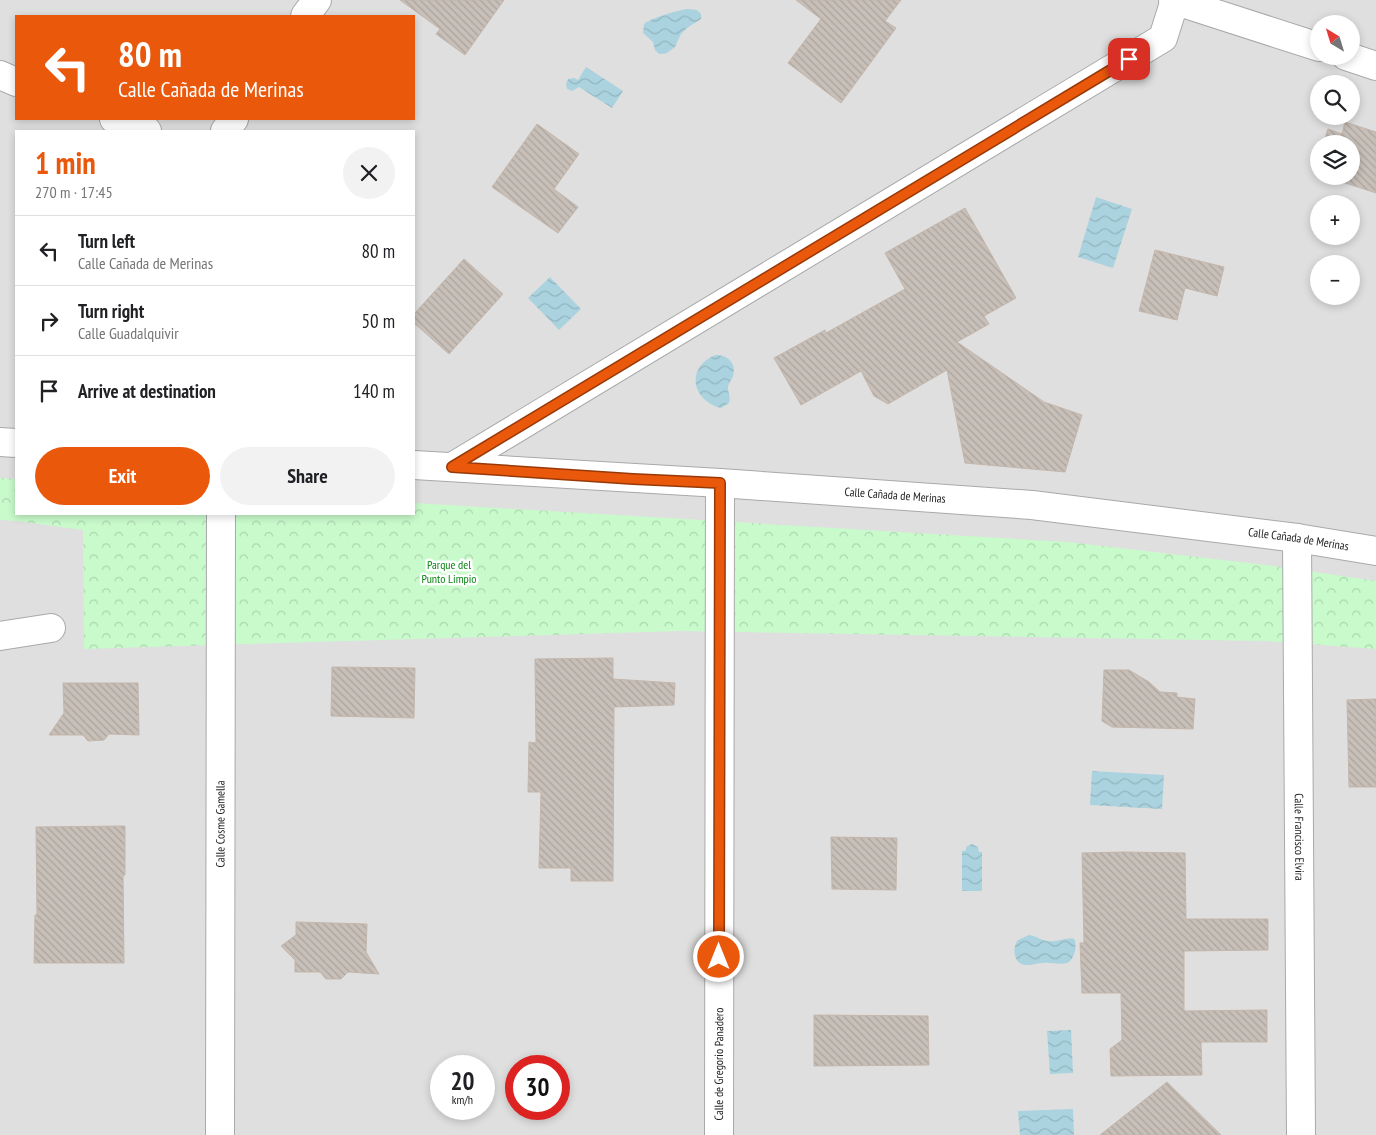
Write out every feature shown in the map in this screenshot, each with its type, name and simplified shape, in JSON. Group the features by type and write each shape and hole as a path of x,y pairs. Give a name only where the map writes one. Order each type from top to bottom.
{"street":[{"path":"306,15 317,0"},
{"path":"452,467 1163,38 1174,0 1310,45"},
{"path":"1360,61 1376,66"},
{"path":"0,75 15,82"},
{"path":"117,120 143,130"},
{"path":"0,442 15,443"},
{"name":"Calle Cañada de Merinas","path":"415,465 720,483 1032,505 1297,538 1376,551"},
{"name":"Calle de Gregorio Panadero","path":"719,1135 720,483"},
{"name":"Calle Cosme Gamella","path":"220,1135 221,515"},
{"name":"Calle Francisco Elvira","path":"1297,538 1301,1135"},
{"path":"0,636 51,628"}],"shaded area":[{"path":"0,0 1376,0 1376,1135 0,1135"}],"green space":[{"name":"Parque del Punto Limpio","path":"0,478 15,479 15,515 415,515 415,503 1068,542 1266,565 1376,581 1376,649 1265,641 680,631 84,649 83,530 0,520"}],"water":[{"path":"688,9 697,10 701,14 701,19 681,34 675,47 667,53 659,54 655,50 653,42 643,33 644,24 665,15"},
{"path":"586,67 623,91 612,108 579,87 572,91 567,89 568,79 574,78 578,80"},
{"path":"1096,197 1132,209 1113,268 1078,257"},
{"path":"550,277 581,309 559,330 528,298"},
{"path":"715,355 727,358 734,367 733,376 728,387 729,403 721,408 704,399 698,392 696,384 699,368 705,361"},
{"path":"1092,771 1164,775 1162,809 1090,805"},
{"path":"972,844 978,847 979,852 982,852 982,891 962,891 962,851 965,851 967,846"},
{"path":"1029,935 1050,941 1074,939 1076,945 1072,959 1064,964 1023,965 1017,960 1014,952 1018,940"},
{"path":"1071,1030 1073,1073 1050,1074 1047,1031"},
{"path":"1073,1109 1074,1135 1020,1135 1018,1111"}],"building":[{"path":"400,0 504,0 465,55 436,34 440,29"},
{"path":"796,0 901,0 885,21 896,28 841,103 788,63 821,19"},
{"path":"537,124 579,154 554,189 578,207 558,233 492,187"},
{"path":"1344,125 1354,125 1376,132 1376,193 1352,185 1360,185 1360,135 1326,135 1328,129 1342,134"},
{"path":"965,208 1016,298 984,316 989,324 957,342 1044,402 1082,415 1065,472 965,463 947,370 888,404 874,396 861,371 801,405 774,358 825,330 826,333 905,289 885,253"},
{"path":"1155,250 1224,267 1217,296 1185,288 1177,320 1139,311"},
{"path":"464,259 503,294 449,354 415,324 415,313"},
{"path":"613,658 613,679 675,683 674,705 614,707 613,881 571,881 571,868 539,868 541,792 528,792 529,742 536,743 535,659"},
{"path":"332,667 415,668 414,718 331,716"},
{"path":"1104,670 1129,670 1149,682 1160,692 1177,693 1177,697 1195,699 1193,729 1112,727 1102,721"},
{"path":"63,683 138,683 139,735 109,734 104,740 88,741 83,735 49,735 64,713"},
{"path":"1376,699 1376,787 1349,787 1347,700"},
{"path":"125,826 125,875 123,875 124,963 34,963 35,915 37,915 36,827"},
{"path":"831,837 897,838 896,890 832,889"},
{"path":"1082,853 1185,853 1186,919 1268,919 1268,950 1184,951 1184,1011 1267,1010 1267,1042 1201,1042 1202,1075 1111,1076 1110,1049 1122,1040 1121,993 1082,993 1080,943 1084,943"},
{"path":"296,922 367,924 366,952 379,974 348,972 341,979 326,979 320,972 295,972 295,960 281,946 296,935"},
{"path":"814,1015 928,1016 929,1065 814,1066"},
{"path":"1167,1082 1221,1135 1100,1135"}],"route":[{"path":"719,957 720,483 452,467 1129,59"}]}
